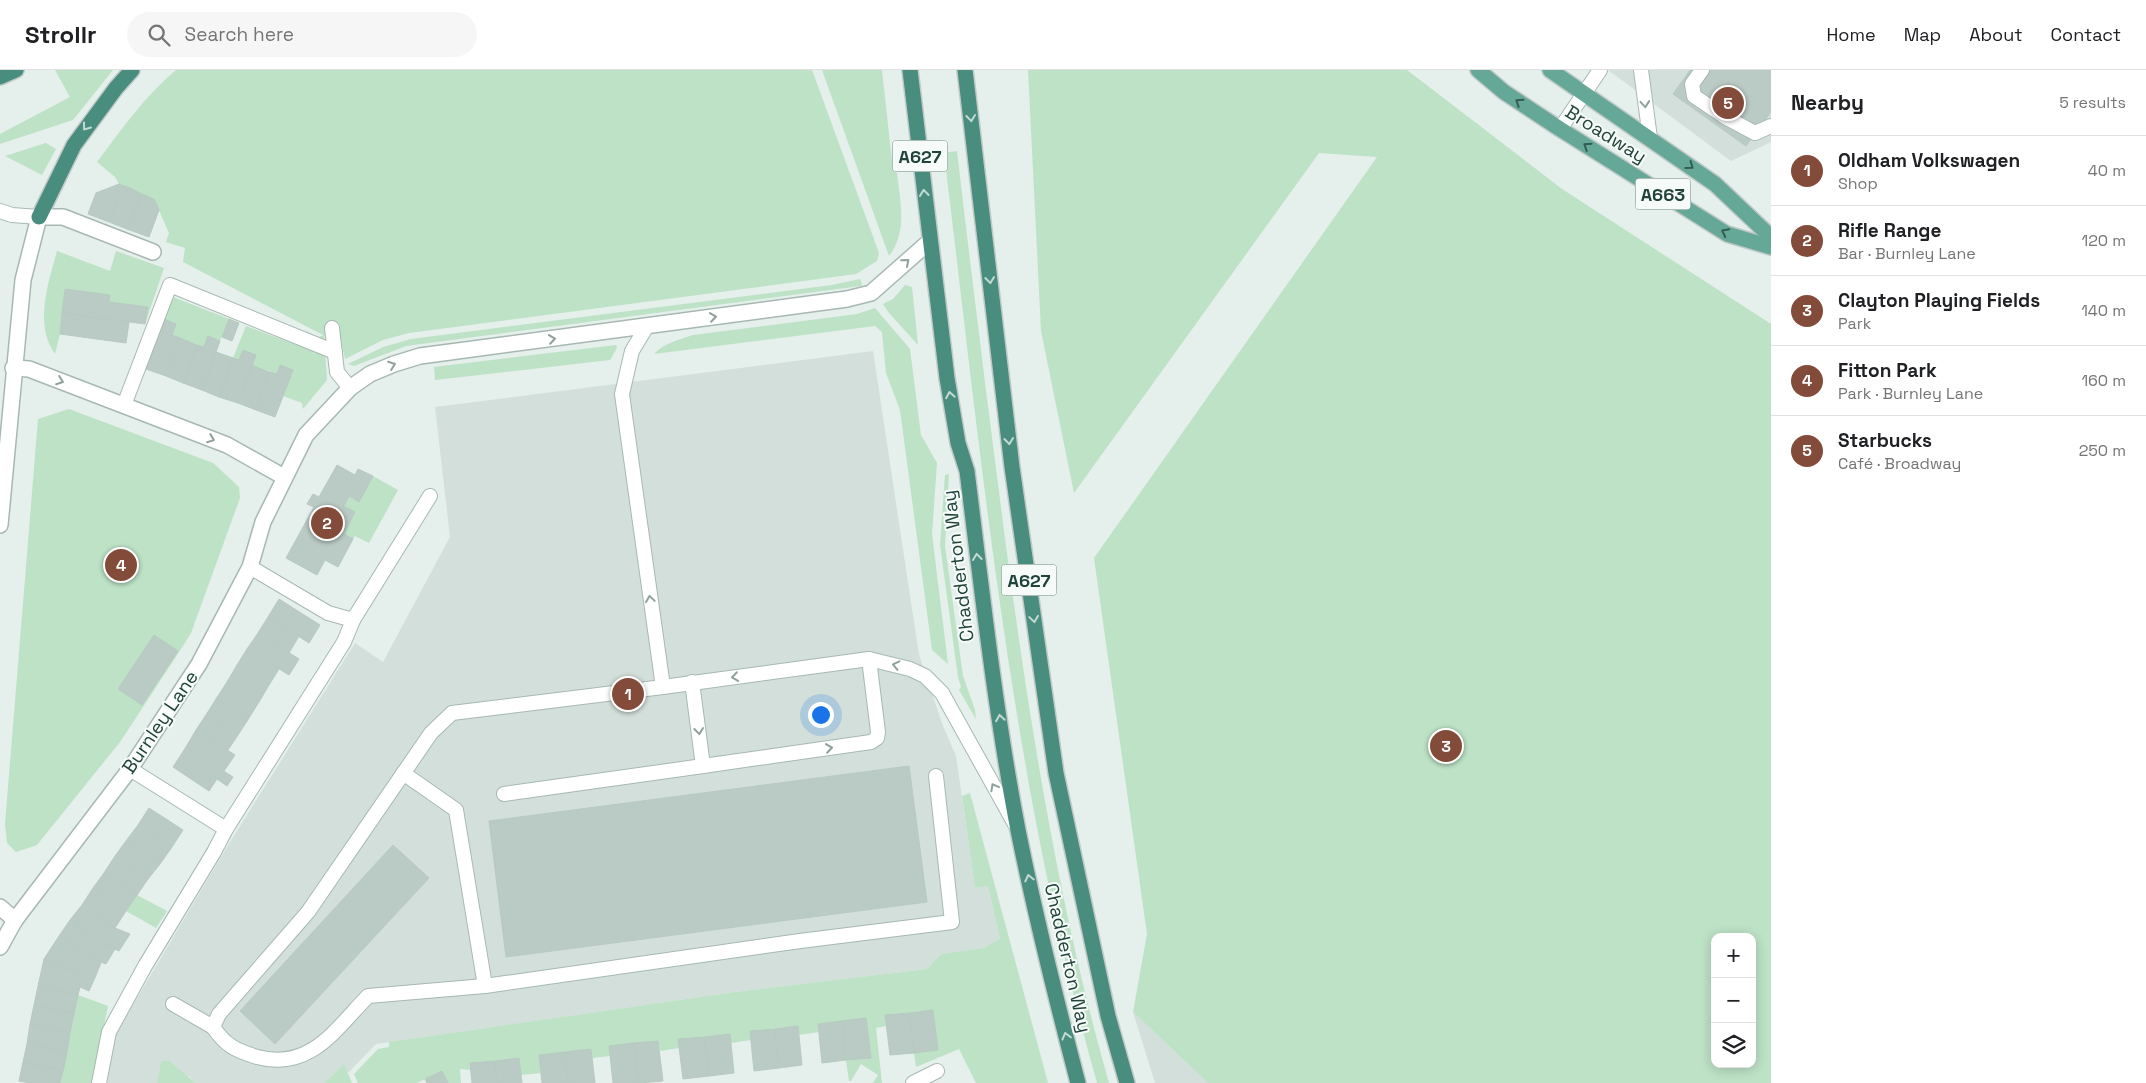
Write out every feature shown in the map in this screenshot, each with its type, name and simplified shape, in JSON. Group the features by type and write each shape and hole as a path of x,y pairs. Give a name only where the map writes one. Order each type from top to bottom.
{"highway":[{"path":"0,77 16,70"},
{"path":"39,217 74,145 116,88 132,70"},
{"name":"Chadderton Way","path":"910,70 947,378 958,443 967,471 989,651 1018,829 1053,986 1078,1083"},
{"name":"Chadderton Way","path":"965,70 1012,466 1056,773 1108,1016 1127,1083"}],"main road":[{"name":"Broadway","path":"1478,70 1504,92 1560,129 1728,234 1771,247"},
{"name":"Broadway","path":"1550,70 1715,184 1771,237"}],"street":[{"path":"0,525 3,449 23,280 39,217 63,217 153,252"},
{"name":"Burnley Lane","path":"0,947 7,919 130,769 199,664 250,567 263,522 306,435 350,388 370,374 420,356 847,299 871,293 930,241"},
{"path":"13,368 29,369 227,445 284,477"},
{"path":"0,907 7,919"}],"lane":[{"path":"1560,129 1600,70"},
{"path":"1641,70 1650,138"},
{"path":"1702,70 1692,84 1694,96 1725,117 1756,133 1771,126"},
{"path":"0,211 12,215 39,217"},
{"path":"124,405 170,285 334,352"},
{"path":"647,326 632,351 622,394 663,687"},
{"path":"332,328 337,372 350,388"},
{"path":"99,1083 109,1032 145,966 226,829 344,642 353,620 430,496"},
{"path":"250,567 328,613 353,620"},
{"path":"214,1027 219,1014 308,912 403,773 432,733 452,713 869,659 910,669 925,676 937,687 1018,829"},
{"path":"504,794 871,742 876,738 878,732 869,659"},
{"path":"692,682 703,766"},
{"path":"130,769 226,829"},
{"path":"403,773 456,810 485,986"},
{"path":"172,1004 214,1027 223,1041 238,1051 271,1060 295,1059 318,1048 368,996 485,986 800,941 952,922 936,776"},
{"path":"913,1083 937,1071"}],"shaded area":[{"path":"1608,70 1771,70 1771,142 1731,161"},
{"path":"873,351 919,655 943,726 956,756 975,888 988,886 1000,939 983,948 941,954 927,969 735,992 376,1044 348,1073 343,1065 324,1083 196,1083 190,1077 161,1061 157,1083 107,1083 115,1035 230,842 355,643 383,662 450,537 435,407"},
{"path":"1133,1012 1208,1083 1155,1083"}],"green space":[{"path":"55,70 113,70 73,120 0,144 0,134 70,97"},
{"path":"176,70 812,70 879,253 877,261 856,274 409,333 383,340 345,359 340,335 324,335 327,380 303,409 302,403 283,396 292,370 280,365 277,374 252,365 255,355 243,350 239,360 233,358 246,326 302,347 323,335 183,262 185,248 166,242 169,233 154,199 119,184 115,177 97,162 144,102"},
{"path":"822,70 882,70 893,171 897,173 901,205 899,237 889,256"},
{"path":"1028,70 1407,70 1562,189 1771,324 1771,1083 1208,1083 1133,1012 1147,934 1094,558 1377,157 1319,153 1074,493 1041,331"},
{"path":"46,143 56,149 42,175 5,156"},
{"path":"957,151 1008,561 1027,693 1062,889 1076,954 1109,1083 1097,1083 1067,969 1042,854 1021,738 986,504 944,153"},
{"path":"57,251 110,271 116,251 164,268 145,324 148,307 109,302 110,295 65,289 60,334 55,354 45,330 44,317 47,290"},
{"path":"860,279 861,286 406,346 354,366 348,364 383,347 411,339 832,285"},
{"path":"905,285 912,287 918,345 883,304 893,299"},
{"path":"173,297 229,319 220,341 208,337 204,347 172,335 164,319"},
{"path":"875,308 910,349 921,435 937,463 932,534 948,664 932,650 900,410 886,373 882,332 875,326 654,354 667,344 693,335 857,314"},
{"path":"616,345 617,348 610,360 435,380 434,367"},
{"path":"69,409 213,463 239,487 240,498 191,633 183,646 120,742 37,845 16,852 7,843 5,824 38,419"},
{"path":"949,474 945,546 963,676 975,710 976,719 959,690 961,687 958,677 940,545 945,475"},
{"path":"373,476 398,490 369,543 355,536 353,539 344,534 355,512 344,506 349,496 359,501"},
{"path":"970,793 1048,1083 976,1083 959,1049 916,1067 914,1053 938,1050 933,1010 885,1015 886,1026 876,1028 882,1083 873,1083 878,1075 861,1064 851,1081 849,1081 846,1060 871,1057 866,1019 818,1024 819,1032 799,1035 798,1026 750,1031 751,1040 731,1043 729,1034 679,1039 679,1048 660,1051 658,1041 634,1043 610,1056 592,1058 591,1049 539,1055 541,1073 521,1075 519,1058 470,1063 471,1070 460,1069 461,1083 448,1083 442,1071 417,1083 358,1083 354,1074 378,1049 389,1047 389,1042 735,992 927,969 941,954 983,948 1000,939 988,886 975,888 962,796"},
{"path":"137,895 167,911 156,928 126,911"},
{"path":"78,995 108,1006 92,1083 60,1083"},
{"path":"161,1061 169,1061 196,1083 157,1083"},
{"path":"344,1064 352,1083 324,1083"}],"building":[{"path":"1690,70 1771,70 1771,112 1746,146 1673,94"},
{"path":"119,184 130,188 116,202 109,222 88,214 96,193"},
{"path":"130,188 142,194 127,229 109,222 116,202"},
{"path":"142,194 154,199 159,210 149,237 127,229"},
{"path":"65,289 110,295 109,302 148,307 145,324 62,313"},
{"path":"62,313 129,322 126,343 60,334"},
{"path":"164,319 176,324 172,335 180,338 166,376 146,369"},
{"path":"229,319 239,323 232,341 222,337"},
{"path":"208,336 220,341 202,390 183,383 197,345 204,347"},
{"path":"180,338 197,345 183,383 166,376"},
{"path":"243,350 256,355 238,403 219,397 233,358 239,360"},
{"path":"216,352 233,358 219,397 202,390"},
{"path":"252,365 269,372 256,410 238,403"},
{"path":"280,365 293,370 275,417 256,410 269,372 277,374"},
{"path":"337,465 355,475 358,469 373,476 359,502 349,496 344,506 355,512 344,534 353,539 338,567 325,560 317,575 286,558 314,507 307,504 313,494 319,497"},
{"path":"279,599 320,625 309,643 268,617"},
{"path":"268,617 299,636 289,653 258,633"},
{"path":"258,633 299,659 289,675 247,649"},
{"path":"154,635 178,651 142,705 118,689"},
{"path":"247,649 279,669 269,685 237,665"},
{"path":"237,665 269,685 259,702 227,682"},
{"path":"227,682 259,702 249,718 216,699"},
{"path":"216,699 249,718 238,735 206,715"},
{"path":"206,715 238,735 228,750 196,730"},
{"path":"196,730 235,755 224,771 186,747"},
{"path":"186,747 233,777 227,786 217,779 209,791 173,767"},
{"path":"909,766 927,902 506,957 489,821"},
{"path":"149,808 183,830 172,847 138,825"},
{"path":"138,825 172,847 160,864 126,841"},
{"path":"126,841 160,864 148,879 115,856"},
{"path":"393,845 429,878 275,1044 240,1011"},
{"path":"115,856 148,879 137,895 104,873"},
{"path":"104,873 137,895 126,911 93,888"},
{"path":"93,888 126,911 115,928 82,905"},
{"path":"82,905 115,928 130,934 119,951 103,944 70,920"},
{"path":"70,920 103,944 115,949 106,964 93,959 59,936"},
{"path":"59,936 101,963 94,980 44,959"},
{"path":"44,959 94,980 89,991 80,987 78,995 38,986"},
{"path":"38,986 78,995 74,1014 34,1005"},
{"path":"34,1005 74,1014 70,1033 30,1024"},
{"path":"933,1010 938,1050 914,1053 909,1013"},
{"path":"909,1013 914,1053 890,1055 885,1015"},
{"path":"866,1018 871,1058 846,1060 842,1021"},
{"path":"842,1021 846,1060 822,1063 818,1024"},
{"path":"30,1024 70,1033 67,1052 27,1044"},
{"path":"798,1026 802,1065 779,1068 774,1029"},
{"path":"774,1029 779,1068 754,1071 750,1031"},
{"path":"730,1034 734,1073 709,1076 704,1037"},
{"path":"704,1037 709,1076 683,1079 678,1039"},
{"path":"658,1041 663,1081 639,1083 634,1043"},
{"path":"634,1043 639,1083 613,1083 609,1046"},
{"path":"27,1044 67,1052 63,1071 23,1062"},
{"path":"591,1049 595,1083 568,1083 565,1052"},
{"path":"565,1052 568,1083 542,1083 539,1055"},
{"path":"519,1058 522,1083 497,1083 494,1061"},
{"path":"494,1061 497,1083 472,1083 470,1063"},
{"path":"23,1062 63,1071 60,1083 19,1081"},
{"path":"442,1071 448,1083 427,1083 425,1079"}],"place":[{"name":"Starbucks","path":"1728,103"},
{"name":"Rifle Range","path":"327,523"},
{"name":"Fitton Park","path":"121,565"},
{"name":"Oldham Volkswagen","path":"628,694"},
{"name":"Clayton Playing Fields","path":"1446,746"}]}
